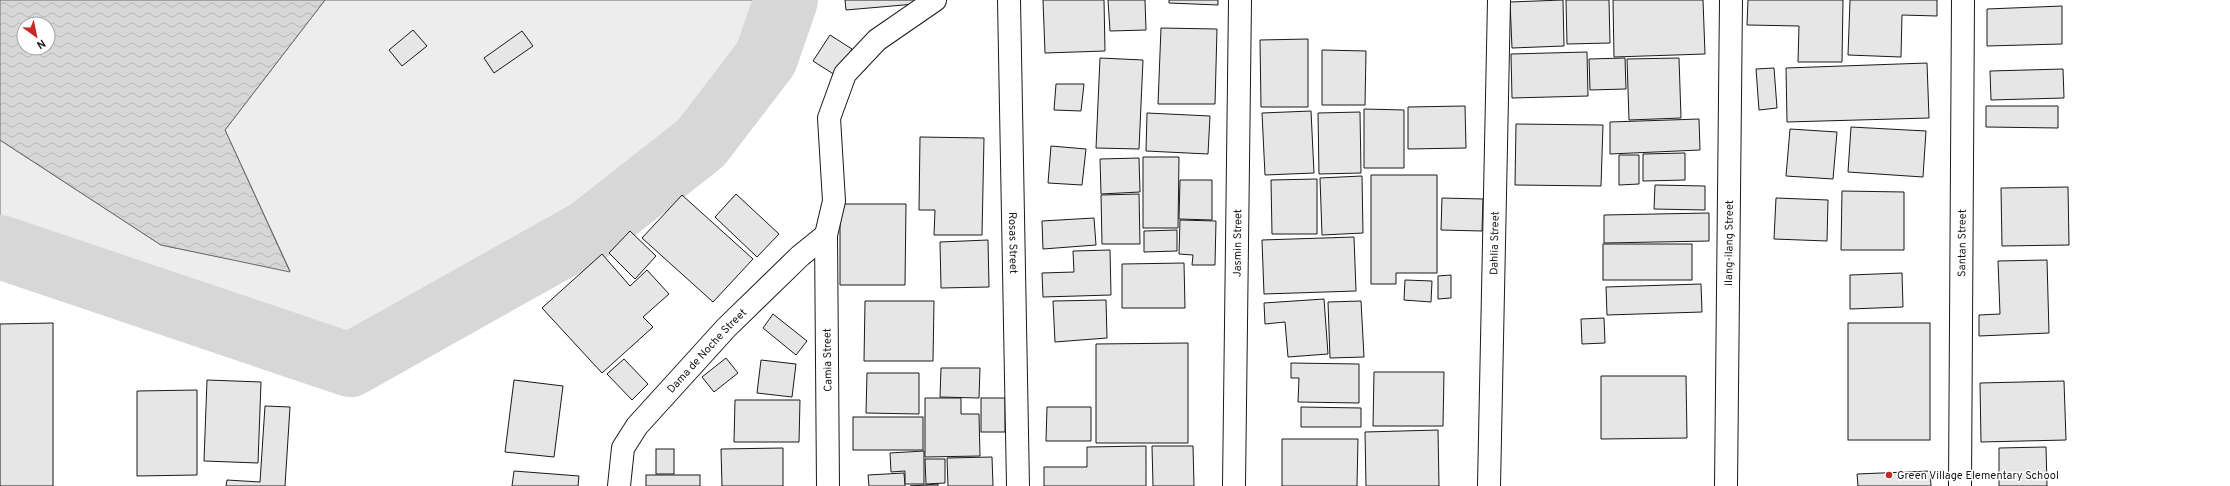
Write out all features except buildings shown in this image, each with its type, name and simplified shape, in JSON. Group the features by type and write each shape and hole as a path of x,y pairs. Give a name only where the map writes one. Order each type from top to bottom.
{"street":[{"name":"Camia Street","path":"828,486 826,235 834,201 829,118 845,74 877,40 935,0"},
{"name":"Rosas Street","path":"1009,0 1018,486"},
{"name":"Jasmin Street","path":"1234,486 1240,0"},
{"name":"Dahlia Street","path":"1490,486 1499,0"},
{"name":"Ilang-ilang Street","path":"1726,486 1731,0"},
{"name":"Santan Street","path":"1960,486 1963,0"},
{"name":"Dama de Noche Street","path":"618,486 623,448 636,426 726,328 800,256 826,235"}],"shaded area":[{"path":"325,0 760,0 730,70 589,231 350,365 0,247 0,140 161,245 290,271 225,130"}],"water":[{"path":"0,0 325,0 225,130 290,272 161,245 0,140"}],"waterway":[{"path":"0,247 350,365 589,231 701,143 766,58 786,0"}],"place":[{"name":"Green Village Elementary School","path":"1889,475"}]}
